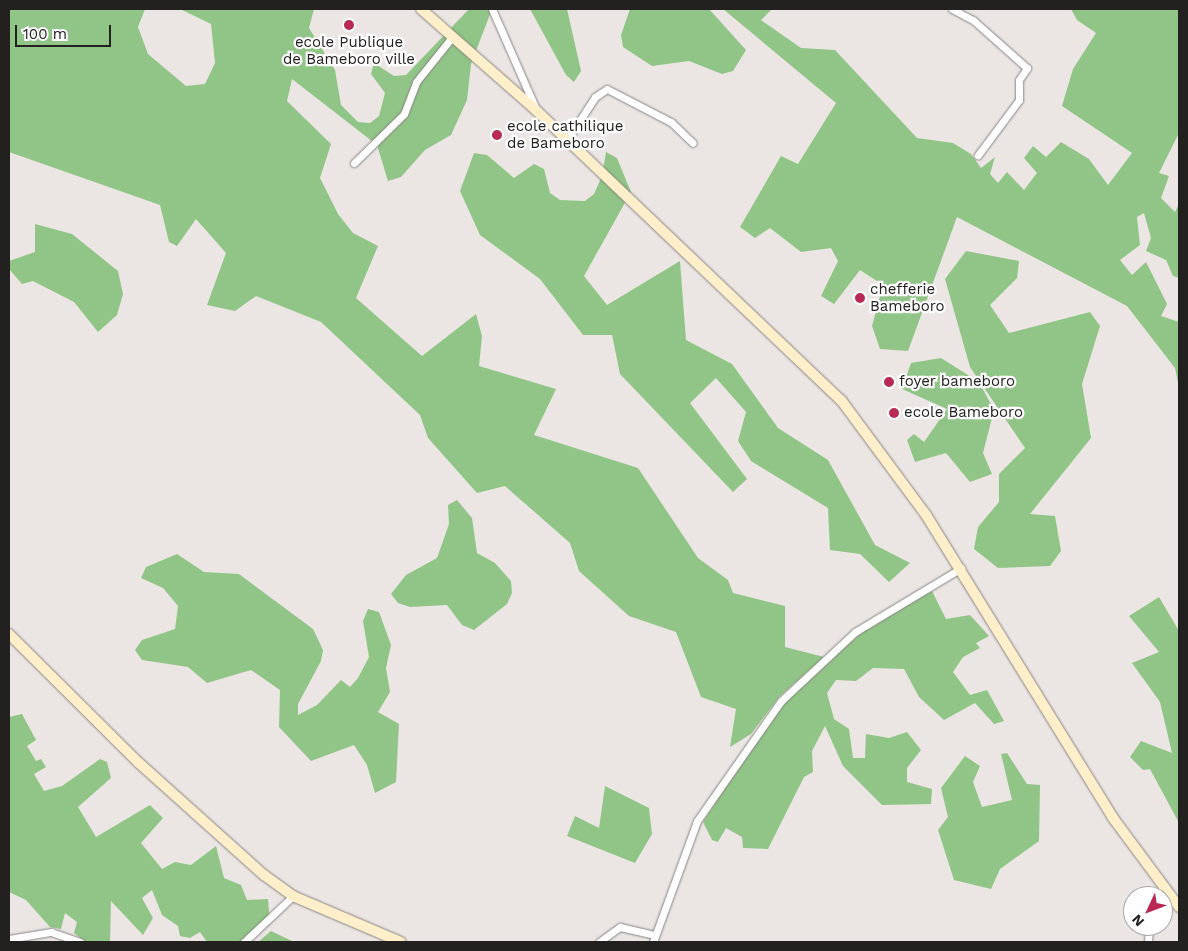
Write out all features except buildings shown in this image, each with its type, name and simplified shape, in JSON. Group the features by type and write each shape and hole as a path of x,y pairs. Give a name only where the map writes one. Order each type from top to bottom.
{"street":[{"path":"421,9 537,112 831,389 887,459 961,568 1113,818 1158,886"},
{"path":"492,9 537,112"},
{"path":"952,9 973,20 1027,68 1019,80 1019,100 978,155"},
{"path":"354,163 404,114 416,82 453,36"},
{"path":"567,140 594,97 607,89 672,122 693,143"},
{"path":"599,942 620,927 654,939 697,822 781,701 855,632 961,568"},
{"path":"9,634 138,764 230,847 293,896 401,942"},
{"path":"244,942 293,896"},
{"path":"9,939 51,932 80,942"}],"green space":[{"path":"9,9 145,9 138,27 148,54 186,86 205,84 215,63 211,24 180,9 314,9 309,28 335,70 341,105 358,122 370,123 379,116 385,93 371,74 374,63 394,76 406,75 469,9 492,9 471,64 467,100 451,135 425,150 401,177 388,181 377,145 292,79 287,101 331,144 320,178 338,214 353,233 378,246 356,298 422,356 476,314 482,336 479,366 556,389 534,435 638,468 698,558 728,580 733,593 785,606 785,647 824,657 780,696 751,734 730,747 736,709 701,697 676,632 629,616 579,571 570,543 505,486 477,493 428,438 420,415 321,322 256,296 235,311 207,305 226,253 196,219 177,246 169,242 160,205 9,152"},
{"path":"530,9 567,9 581,71 574,82 566,75"},
{"path":"630,9 709,9 746,50 733,71 722,74 689,61 652,66 623,47 621,35"},
{"path":"723,9 772,9 761,20 801,48 835,50 917,138 953,143 971,154 981,168 995,157 990,174 998,183 1007,172 1024,190 1037,173 1024,158 1033,146 1046,157 1061,142 1089,159 1108,185 1132,153 1062,106 1073,69 1096,33 1077,20 1071,9 1179,9 1179,133 1159,173 1169,176 1161,198 1175,212 1179,204 1179,278 1173,276 1166,260 1146,251 1151,238 1144,213 1137,217 1140,245 1120,260 1132,275 1146,262 1167,304 1161,316 1179,322 1179,388 1175,368 1127,306 957,217 908,351 880,349 872,326 883,285 860,270 834,304 821,296 838,261 831,248 801,252 770,228 755,238 740,227 781,156 798,164 836,103"},
{"path":"606,152 617,158 631,192 584,276 607,305 680,261 686,340 732,364 778,428 828,460 875,545 910,563 889,582 860,554 830,550 828,508 751,461 738,441 746,412 716,378 690,403 747,479 733,492 620,374 612,335 583,335 540,279 480,235 460,191 474,153 487,155 514,178 534,164 544,169 550,193 560,200 585,201 594,194 602,176"},
{"path":"35,224 72,234 118,271 123,294 117,315 98,332 74,302 33,281 22,284 9,269 9,261 35,252"},
{"path":"966,251 1019,261 1017,278 990,305 1009,333 1090,312 1100,326 1082,384 1091,438 1030,514 1055,516 1061,551 1050,566 998,568 974,549 978,527 999,502 999,474 1025,448 970,367 945,279"},
{"path":"941,358 979,382 994,410 983,453 992,474 970,482 946,453 915,462 907,440 914,434 924,442 947,409 902,389 911,363"},
{"path":"457,500 472,518 477,553 495,563 511,581 512,593 507,604 474,630 462,625 447,605 410,607 398,603 391,594 406,575 437,558 449,524 448,505"},
{"path":"177,554 204,572 239,574 313,629 323,650 321,661 298,704 298,715 317,705 341,680 350,687 358,678 369,657 363,621 368,609 379,612 391,645 386,668 390,692 378,712 399,724 396,782 375,793 367,765 354,745 311,761 279,727 280,690 251,670 207,683 188,667 142,660 135,650 142,640 175,629 178,606 163,588 141,578 146,567"},
{"path":"932,591 946,619 970,615 989,636 976,643 980,648 963,657 953,672 970,695 987,690 1004,721 994,724 975,703 944,720 919,697 904,669 873,668 856,681 836,680 827,693 834,719 849,729 853,758 865,758 866,734 889,738 907,732 921,750 907,768 907,782 932,789 931,804 882,805 843,766 825,726 812,751 813,772 804,777 768,849 743,848 742,837 726,828 718,842 712,840 703,822 760,734 801,683 870,626"},
{"path":"1159,597 1179,631 1179,823 1150,769 1143,770 1130,757 1141,741 1172,753 1160,702 1132,663 1159,652 1129,616"},
{"path":"22,714 36,740 27,746 36,761 41,759 46,767 34,774 44,791 62,786 100,759 107,762 111,778 78,807 96,837 150,805 163,818 141,843 162,869 175,862 191,865 216,846 224,878 241,885 247,900 268,899 270,924 247,942 207,942 200,932 190,938 180,936 178,926 162,915 152,890 142,898 153,918 143,935 111,901 110,942 86,942 74,933 77,922 65,913 61,929 50,927 26,900 9,892 9,717"},
{"path":"1007,753 1027,784 1040,785 1039,841 1000,869 991,889 954,880 938,830 948,817 941,788 965,756 980,766 973,782 982,807 1012,800 1001,754"},
{"path":"605,786 649,808 652,834 635,863 567,836 575,816 599,828"},
{"path":"271,931 292,941 292,942 258,942"}],"place":[{"name":"ecole Publique de Bameboro ville","path":"349,25"},
{"name":"ecole cathilique de Bameboro","path":"497,135"},
{"name":"chefferie Bameboro","path":"860,298"},
{"name":"foyer bameboro","path":"889,382"},
{"name":"ecole Bameboro","path":"894,413"}]}
